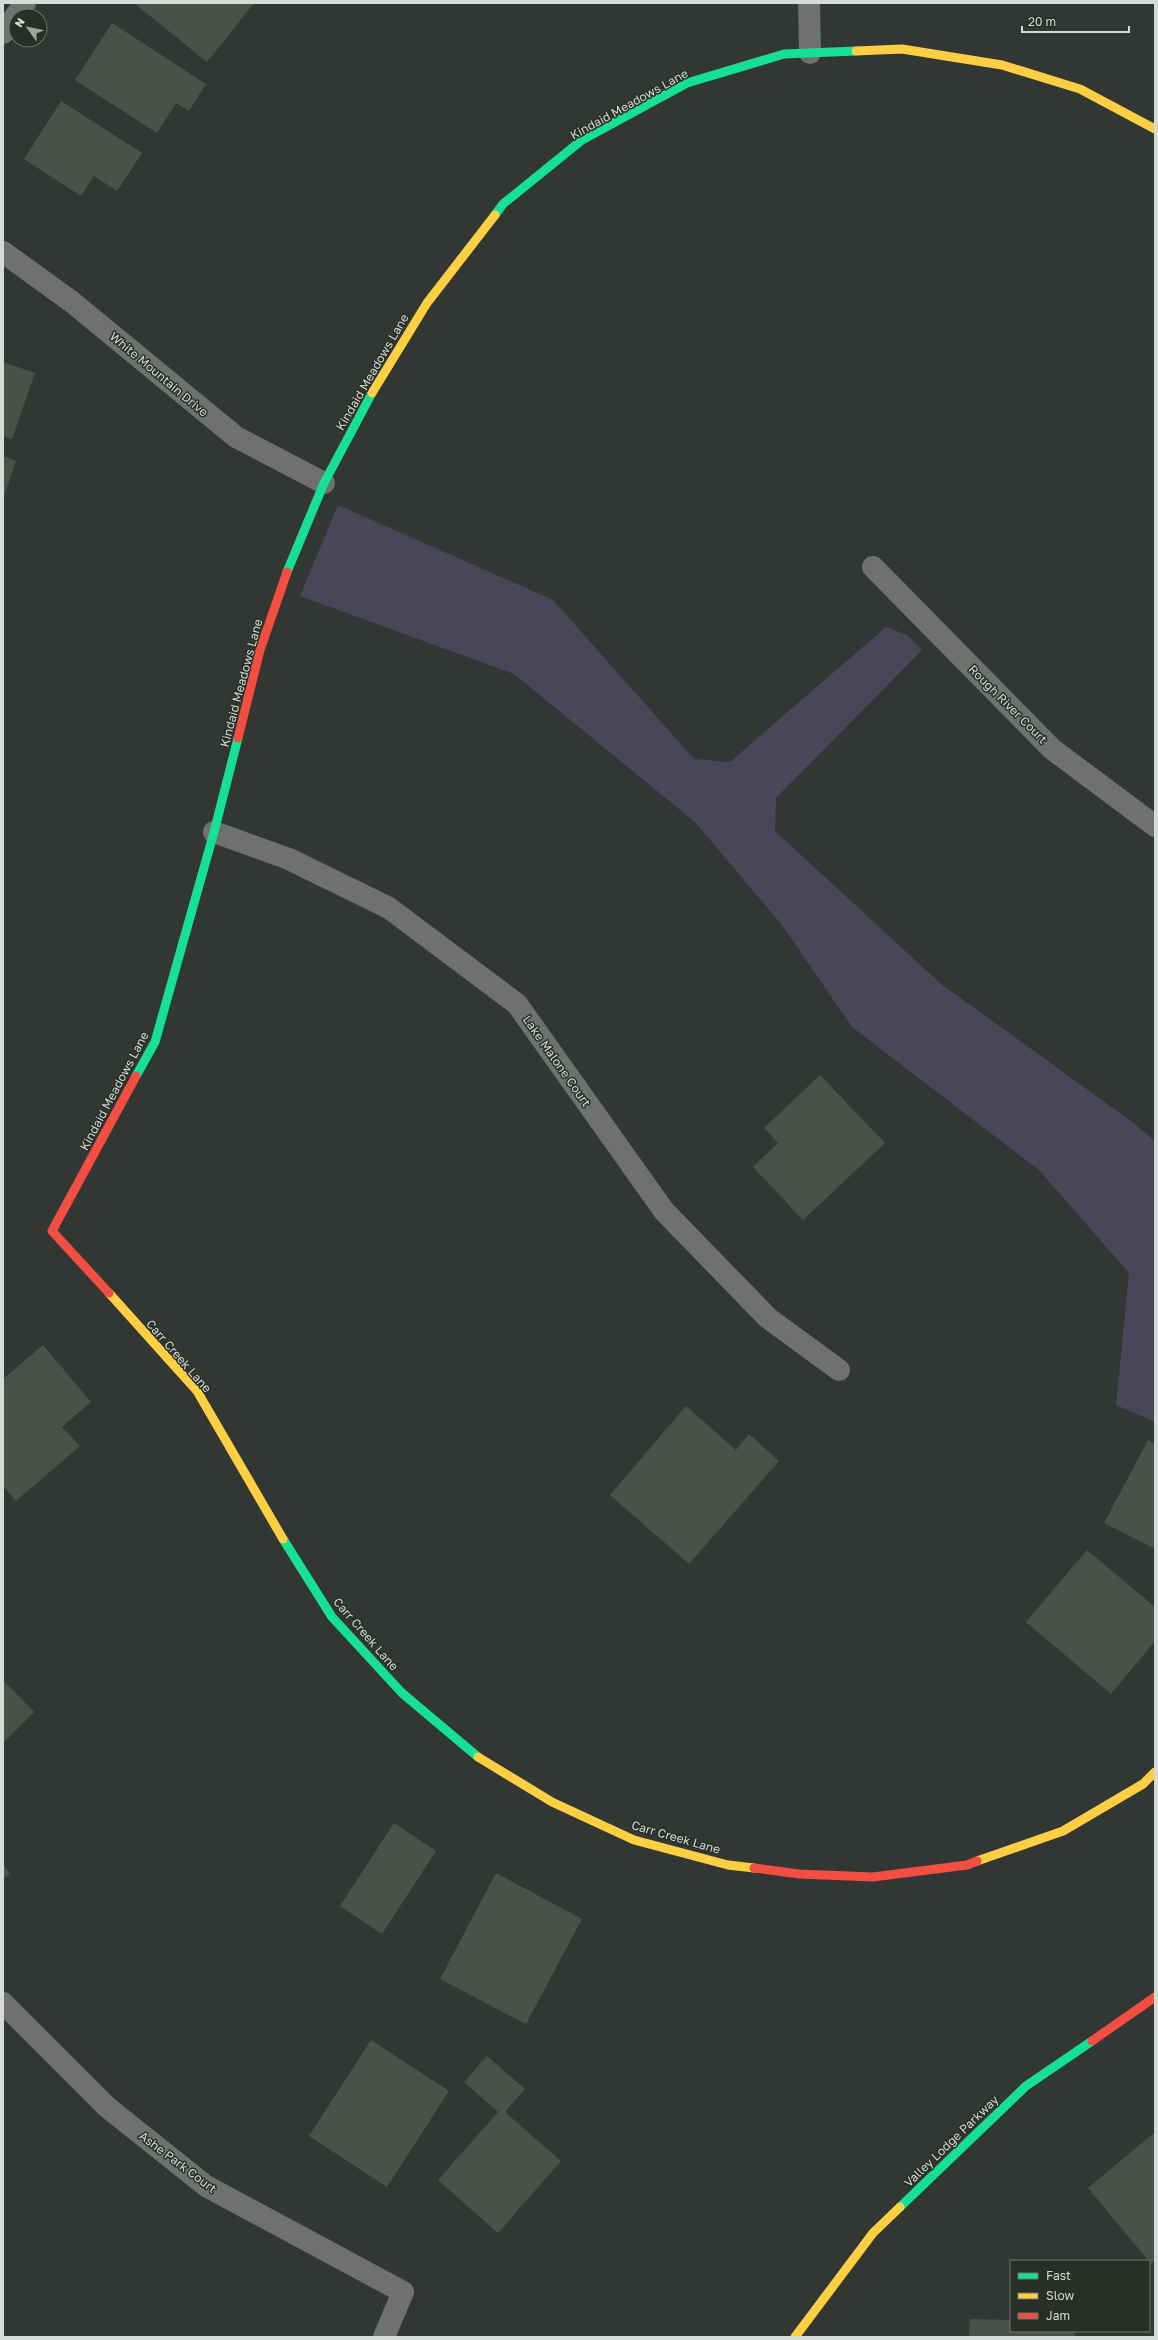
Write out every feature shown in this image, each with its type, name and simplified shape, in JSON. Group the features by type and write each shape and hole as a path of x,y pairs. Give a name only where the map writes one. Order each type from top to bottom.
{"street":[{"path":"3,33 25,3"},
{"path":"808,3 810,52"},
{"name":"Kindaid Meadows Lane","path":"52,1231 155,1042 214,832 260,650 291,560 324,483 358,417 427,303 503,204 582,140 687,83 784,54 902,48 1002,65 1080,89 1155,129"},
{"name":"White Mountain Drive","path":"3,252 72,302 236,437 324,483"},
{"name":"Rough River Court","path":"873,567 1052,749 1155,826"},
{"name":"Lake Malone Court","path":"214,832 289,859 389,908 517,1004 664,1211 768,1318 839,1370"},
{"name":"Carr Creek Lane","path":"52,1231 197,1391 287,1546 332,1617 402,1693 476,1756 552,1802 634,1840 728,1865 799,1874 873,1877 968,1865 1063,1831 1143,1784 1155,1772"},
{"name":"Valley Lodge Parkway","path":"795,2337 873,2233 1026,2086 1155,1997"},
{"name":"Ashe Park Court","path":"3,2003 107,2106 206,2186 403,2292 384,2337"}],"shaded area":[{"path":"338,505 553,600 694,759 730,762 886,627 907,635 922,650 776,798 775,831 941,984 1135,1124 1155,1141 1155,1422 1116,1405 1129,1273 1039,1170 852,1027 782,925 695,822 514,674 300,596"}],"building":[{"path":"134,3 254,3 207,62"},
{"path":"112,23 206,84 189,111 176,103 157,133 75,80"},
{"path":"61,101 142,153 117,191 94,176 81,196 24,159"},
{"path":"3,362 35,373 12,439 3,436"},
{"path":"3,456 16,461 3,499"},
{"path":"820,1075 885,1143 803,1220 753,1167 778,1143 764,1128"},
{"path":"43,1345 91,1402 62,1427 80,1446 16,1501 3,1486 3,1379"},
{"path":"686,1406 736,1450 749,1434 779,1461 689,1564 610,1495"},
{"path":"1148,1440 1155,1444 1155,1549 1104,1523"},
{"path":"1087,1550 1155,1607 1155,1641 1111,1694 1026,1622"},
{"path":"3,1680 34,1712 3,1743"},
{"path":"394,1823 436,1851 382,1934 340,1906"},
{"path":"3,1864 10,1874 3,1879"},
{"path":"496,1873 582,1919 526,2024 440,1979"},
{"path":"371,2040 449,2091 387,2187 309,2136"},
{"path":"487,2056 525,2089 505,2112 561,2161 498,2233 438,2180 498,2112 464,2082"},
{"path":"1155,2132 1155,2261 1151,2264 1150,2260 1148,2260 1088,2188"},
{"path":"970,2319 1010,2320 1010,2332 1075,2332 1075,2337 969,2337"}],"traffic: fast":[{"path":"495,215 503,204 582,140 687,83 784,54 856,51"},
{"path":"287,572 324,483 372,393"},
{"path":"136,1076 155,1042 214,832 238,738"},
{"path":"283,1539 332,1617 402,1693 478,1757"},
{"path":"900,2207 1026,2086 1092,2041"}],"traffic: slow":[{"path":"856,51 902,49 1002,65 1080,89 1155,129"},
{"path":"372,393 427,303 495,215"},
{"path":"109,1293 197,1391 283,1539"},
{"path":"478,1757 552,1802 634,1840 728,1865 754,1868"},
{"path":"977,1861 1063,1831 1143,1784 1155,1772"},
{"path":"795,2337 873,2233 900,2207"}],"traffic: jam":[{"path":"238,738 260,650 287,572"},
{"path":"109,1293 52,1231 136,1076"},
{"path":"754,1868 799,1874 873,1877 967,1865 977,1861"},
{"path":"1092,2041 1155,1997"}]}
